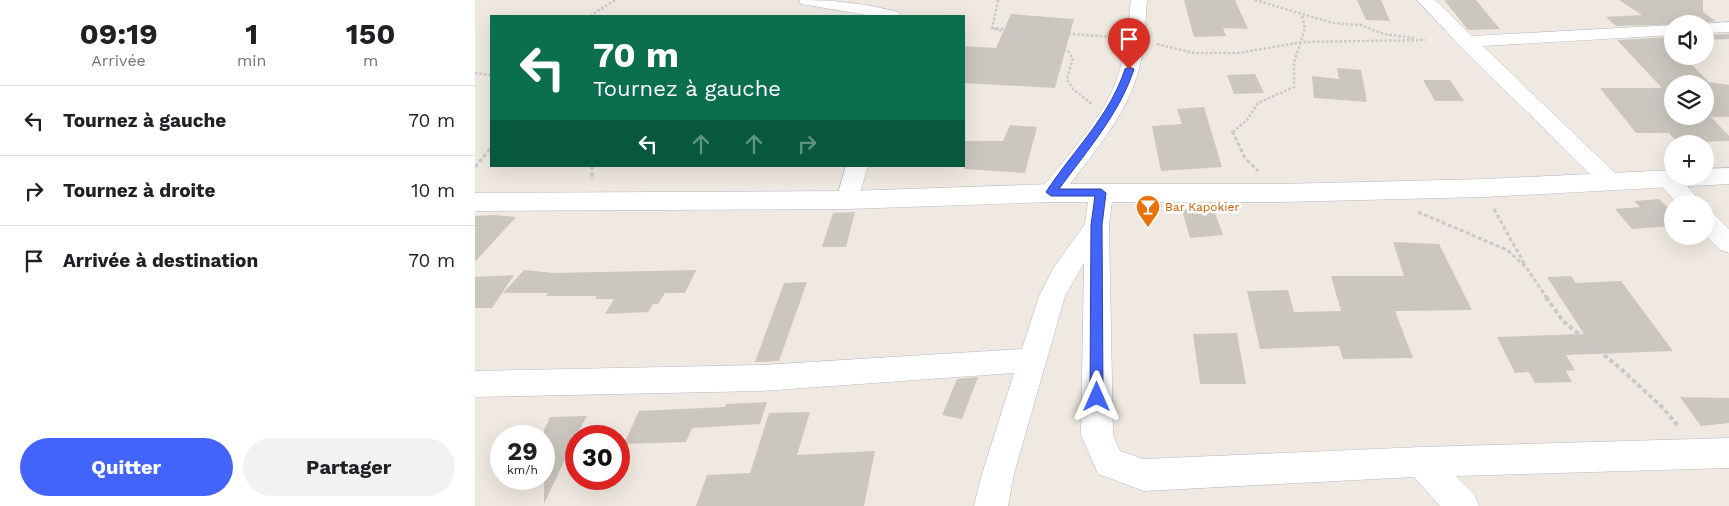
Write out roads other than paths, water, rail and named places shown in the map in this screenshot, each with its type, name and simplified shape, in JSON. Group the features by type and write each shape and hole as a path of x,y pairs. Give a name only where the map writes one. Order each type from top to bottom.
{"main road":[{"path":"1714,177 1729,176"},
{"path":"475,202 848,200 1051,192 1280,193 1485,188 1609,180 1664,179"}],"street":[{"path":"807,0 859,8 888,15"},
{"path":"1051,192 1105,118 1124,85 1129,69 1139,0"},
{"path":"1425,0 1609,180"},
{"path":"1714,28 1729,27"},
{"path":"1466,42 1664,31"},
{"path":"848,200 857,167"},
{"path":"1673,185 1682,195"},
{"path":"1101,193 1097,225 1097,435 1109,463 1144,475 1421,462 1716,454"},
{"path":"991,506 998,474 1052,296 1063,274 1097,225"},
{"path":"1714,228 1729,244"},
{"path":"475,384 761,378 1033,360"},
{"path":"1421,462 1452,501"}],"place":[{"name":"Bar Kapokier","path":"1148,228"}]}
